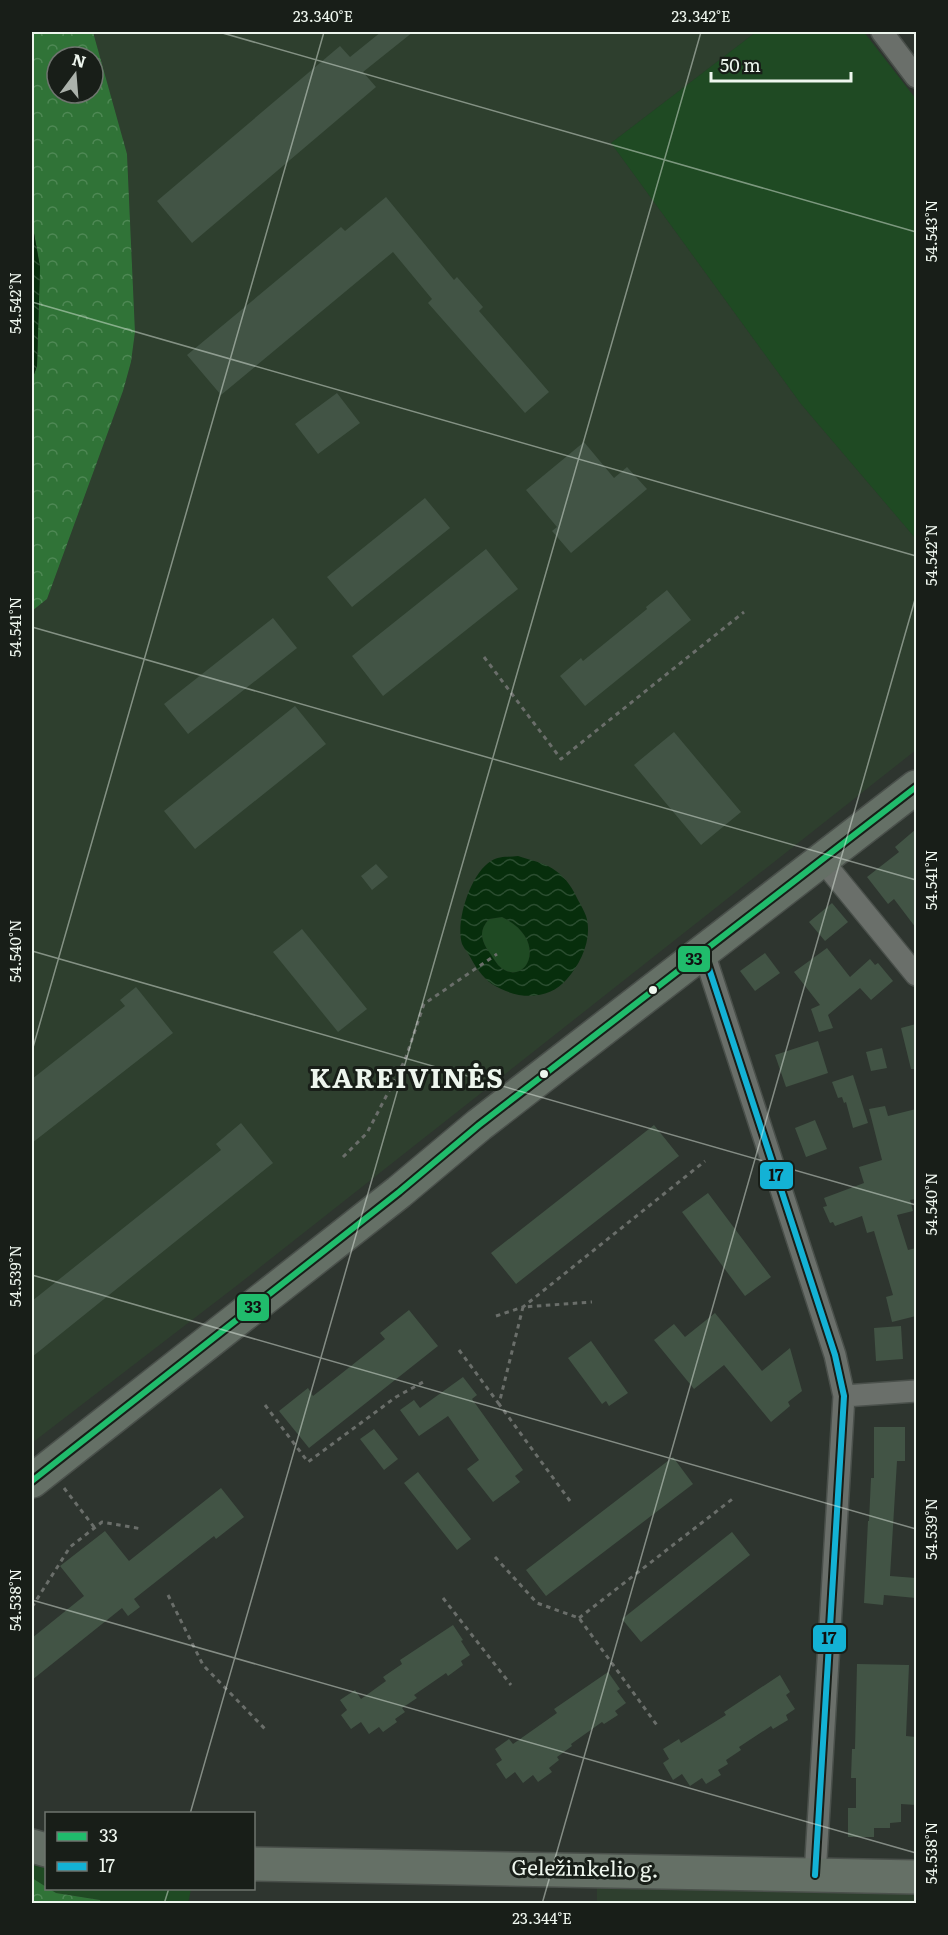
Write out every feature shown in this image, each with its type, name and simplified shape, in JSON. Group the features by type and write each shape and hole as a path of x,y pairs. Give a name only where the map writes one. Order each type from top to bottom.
{"main road":[{"path":"40,1474 399,1192 479,1125 916,787"},
{"name":"Geležinkelio g.","path":"255,1864 916,1877"}],"street":[{"path":"882,32 916,77"},
{"path":"822,860 916,975"},
{"path":"703,950 828,1334 844,1396 815,1875"},
{"path":"844,1396 916,1391"}],"path":[{"path":"484,657 561,759 744,612"},
{"path":"343,1157 368,1133 405,1060 424,1004 496,954"},
{"path":"499,1404 523,1307 705,1161"},
{"path":"496,1316 523,1307 591,1302"},
{"path":"459,1350 570,1501"},
{"path":"265,1406 308,1462 396,1396 425,1381"},
{"path":"40,1474 94,1527"},
{"path":"579,1618 735,1497"},
{"path":"32,1607 70,1547 94,1527 102,1522 142,1529"},
{"path":"495,1557 537,1603 579,1618 659,1728"},
{"path":"168,1595 203,1665 265,1729"},
{"path":"443,1598 511,1685"}],"shaded area":[{"path":"93,32 756,32 611,143 801,404 916,539 916,750 235,1287 32,1443 32,611 47,599 123,391 131,362 135,332 127,154 105,75 105,45 97,45"},
{"path":"756,32 864,32 916,99 916,539 801,404 611,143"},
{"path":"502,917 517,927 526,939 530,950 524,968 516,972 507,971 498,965 483,941 482,933 489,919"},
{"path":"32,1859 45,1863 45,1886 32,1878"},
{"path":"597,1879 916,1889 916,1903 597,1903"},
{"path":"51,1890 191,1890 188,1904 101,1903 100,1900 56,1893"}],"green space":[{"path":"32,32 93,32 97,45 45,45 45,105 105,105 105,75 127,154 135,332 131,362 123,391 47,599 32,611 32,380 37,366 40,267 32,222"},
{"path":"32,1878 45,1886 45,1890 100,1900 101,1903 32,1903"}],"water":[{"path":"32,222 40,267 37,366 32,380"},
{"path":"518,856 543,864 560,874 574,892 588,924 587,941 577,966 559,986 541,995 511,993 492,984 479,971 462,944 460,934 466,898 477,876 494,859","holes":["502,917 517,927 526,939 530,950 528,960 524,968 516,972 507,971 498,965 487,949 482,937 483,930 489,919"]}],"building":[{"path":"381,32 413,32 363,72 376,87 192,243 157,201 340,46 350,57"},
{"path":"386,197 454,280 457,277 483,307 479,311 549,392 525,413 428,303 432,299 393,252 221,395 187,355 341,227 345,231"},
{"path":"337,393 360,423 318,454 295,424"},
{"path":"584,442 614,478 627,467 647,489 571,553 552,531 557,527 526,490"},
{"path":"425,498 450,528 352,607 327,577"},
{"path":"486,549 518,589 383,696 352,656"},
{"path":"667,590 691,620 585,706 560,676 581,658 583,661"},
{"path":"273,618 297,648 188,734 164,704"},
{"path":"295,706 326,744 195,849 164,811"},
{"path":"674,732 741,812 701,845 634,765"},
{"path":"916,829 916,928 894,899 888,904 867,877 899,852 895,847"},
{"path":"376,864 388,877 372,890 361,876"},
{"path":"832,903 848,922 825,941 809,922"},
{"path":"302,929 367,1009 338,1032 273,952"},
{"path":"827,948 850,977 870,959 875,965 878,963 893,981 871,1000 860,988 828,1015 833,1028 819,1032 811,1009 820,1005 794,972"},
{"path":"765,953 780,973 755,991 740,971"},
{"path":"136,987 173,1033 32,1143 32,1079 125,1006 120,1000"},
{"path":"916,1024 916,1069 911,1069 901,1028"},
{"path":"818,1041 828,1073 786,1087 775,1055"},
{"path":"882,1048 887,1068 871,1071 866,1052"},
{"path":"853,1075 868,1123 853,1128 846,1102 844,1103 842,1097 838,1098 832,1082"},
{"path":"885,1106 888,1116 916,1109 916,1199 910,1200 913,1211 897,1215 908,1250 916,1248 916,1316 892,1322 886,1297 893,1295 874,1231 867,1233 862,1216 835,1226 833,1222 830,1223 823,1207 827,1206 824,1198 864,1183 859,1167 882,1160 869,1109"},
{"path":"815,1120 827,1149 806,1157 795,1128"},
{"path":"241,1123 273,1163 32,1357 32,1301 221,1150 216,1144"},
{"path":"654,1125 679,1156 516,1284 491,1253"},
{"path":"708,1193 771,1277 745,1296 682,1212"},
{"path":"409,1310 438,1346 309,1448 279,1411 308,1388 313,1396 385,1339 380,1333"},
{"path":"715,1313 762,1371 790,1348 802,1391 788,1402 790,1406 771,1422 724,1365 694,1389 654,1340 674,1324 685,1337"},
{"path":"901,1326 903,1359 876,1361 874,1328"},
{"path":"591,1341 628,1393 609,1406 606,1401 602,1404 568,1358"},
{"path":"463,1377 477,1395 472,1399 523,1470 515,1476 520,1482 493,1502 467,1469 479,1460 448,1416 419,1436 400,1410 414,1400 420,1408"},
{"path":"874,1427 905,1427 905,1461 897,1461 890,1576 916,1578 916,1598 884,1595 883,1605 864,1603 871,1478 874,1478"},
{"path":"374,1429 398,1459 384,1470 360,1439"},
{"path":"673,1457 693,1484 546,1596 526,1570"},
{"path":"418,1472 471,1539 457,1550 404,1483"},
{"path":"221,1488 244,1517 216,1539 214,1536 134,1599 140,1607 128,1616 122,1608 32,1680 32,1638 84,1596 60,1566 105,1531 129,1561"},
{"path":"732,1532 750,1555 641,1642 622,1619"},
{"path":"453,1625 470,1655 461,1661 463,1665 448,1676 446,1673 414,1695 417,1698 402,1708 405,1712 395,1719 397,1722 383,1732 379,1727 369,1734 361,1722 351,1729 341,1715 347,1710 340,1700 355,1690 361,1699 386,1681 383,1677 402,1664 400,1660"},
{"path":"857,1664 909,1665 906,1736 916,1737 916,1805 901,1804 901,1822 890,1823 890,1828 874,1828 874,1837 848,1837 848,1808 856,1808 856,1778 851,1778 852,1749 855,1749"},
{"path":"608,1672 620,1689 617,1691 626,1703 615,1711 618,1715 604,1724 602,1722 571,1744 572,1746 557,1757 559,1760 549,1768 552,1772 538,1782 533,1775 523,1783 515,1772 506,1779 496,1764 502,1760 495,1749 509,1739 513,1744 557,1713 554,1709"},
{"path":"780,1675 790,1692 786,1695 795,1709 786,1715 788,1720 773,1729 771,1726 739,1747 741,1750 726,1760 728,1764 718,1770 721,1775 706,1784 702,1778 690,1786 682,1774 673,1780 663,1763 669,1759 663,1749 679,1739 681,1743 726,1715 724,1712"}],"transit line":[{"name":"33","path":"32,1481 399,1192 479,1125 916,787"},
{"name":"17","path":"703,950 835,1355 844,1396 815,1875"}],"district":[{"name":"KAREIVINĖS","path":"407,1079"}]}
